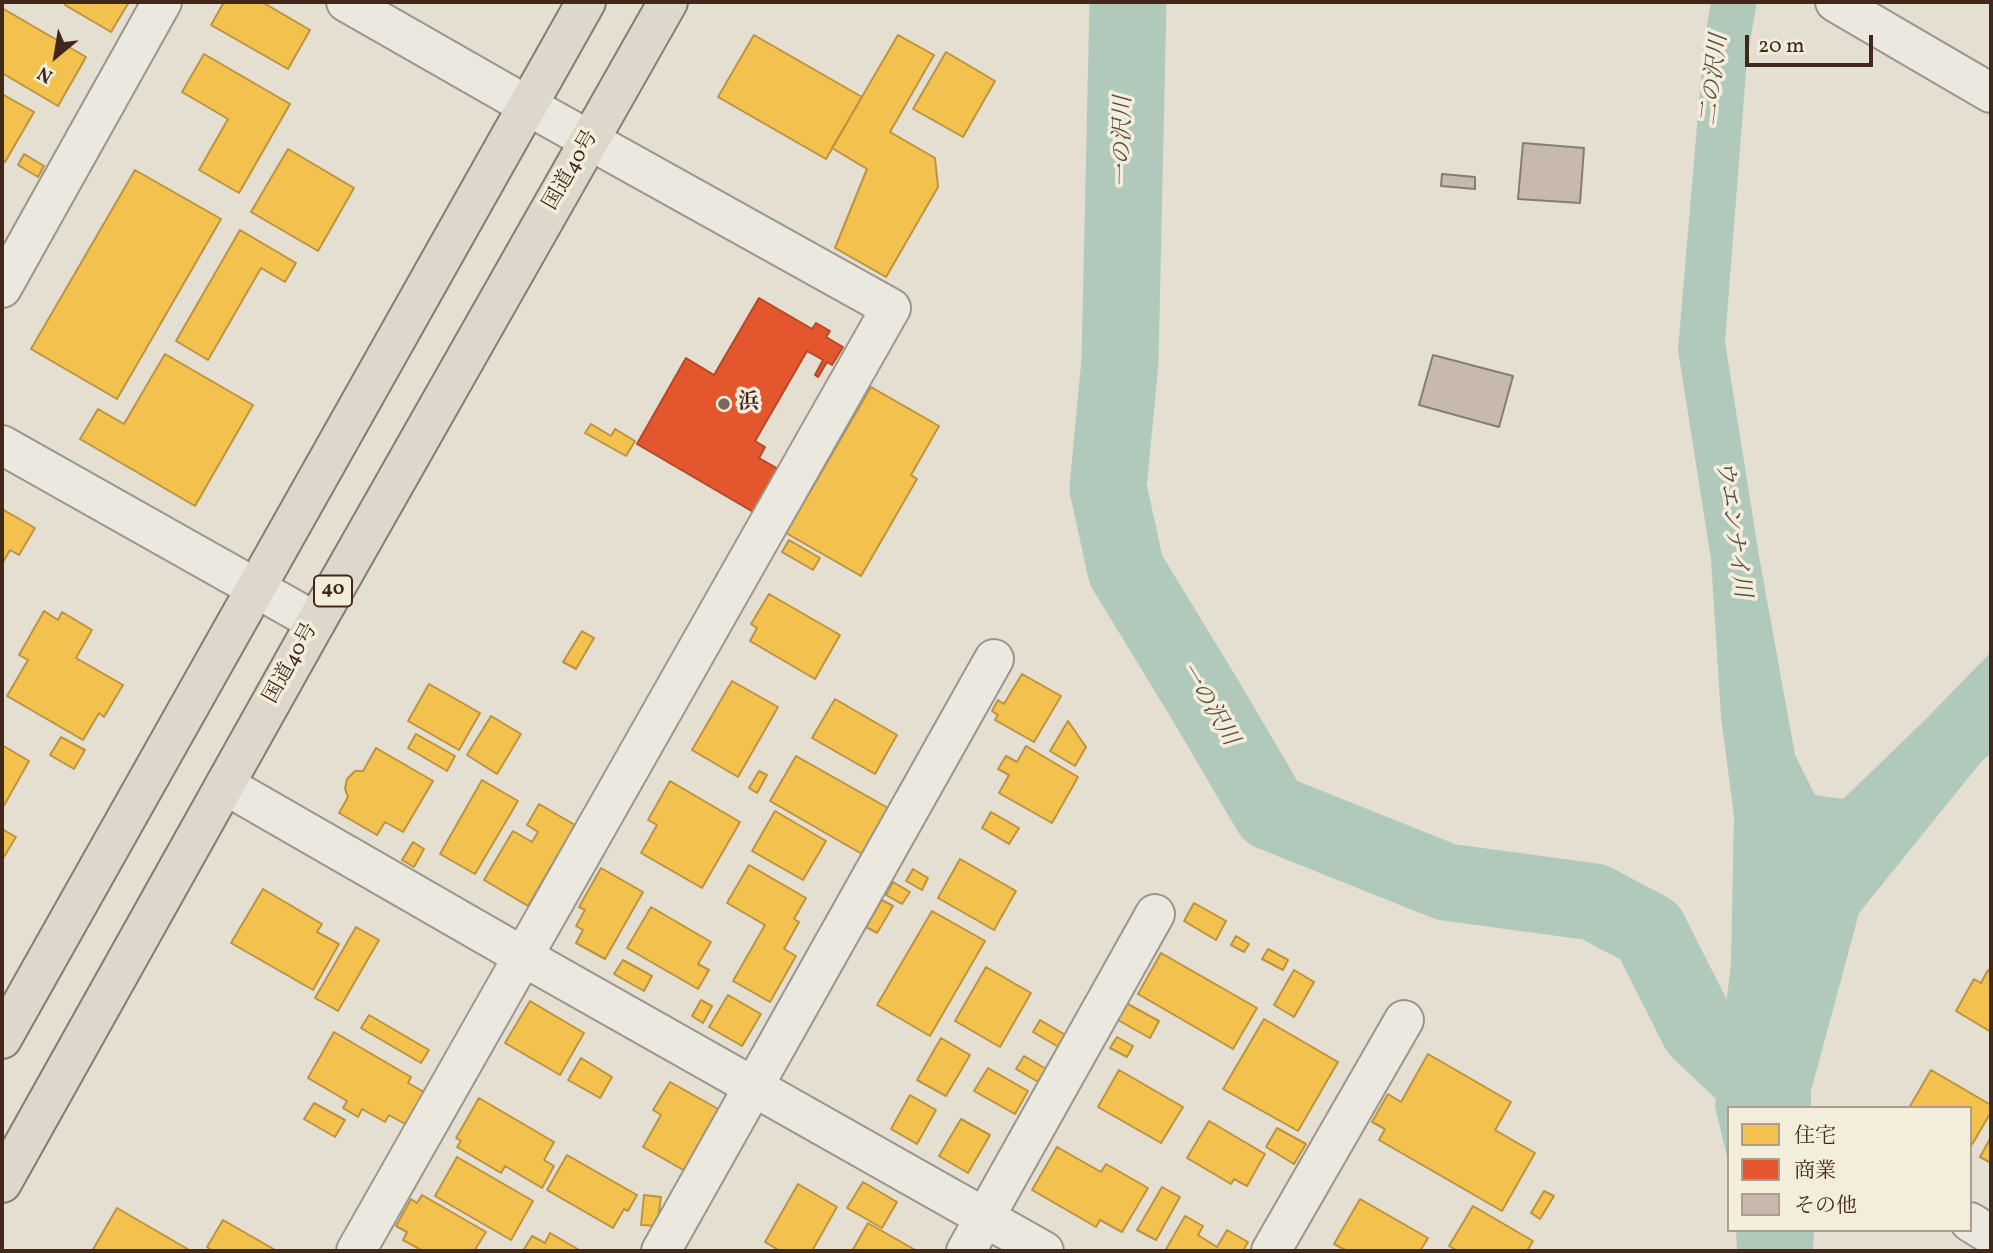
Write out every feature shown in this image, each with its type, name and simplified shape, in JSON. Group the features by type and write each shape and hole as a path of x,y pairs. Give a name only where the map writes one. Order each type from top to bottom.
{"highway":[{"path":"2,1039 586,2"},
{"name":"国道40号","path":"2,1183 668,2"}],"street":[{"path":"2,288 162,2"},
{"path":"346,2 891,308 356,1251"},
{"path":"1835,2 1991,93"},
{"path":"2,445 316,622"},
{"path":"661,1251 994,659"},
{"path":"225,785 1044,1251"},
{"path":"966,1251 1155,914"},
{"path":"1271,1251 1404,1020"},
{"path":"1972,1223 1991,1235"}],"water":[{"path":"1711,2 1757,2 1747,58 1725,342 1759,556 1795,755 1815,795 1843,799 1991,652 1991,753 1859,913 1811,1091 1811,1106 1727,1106 1727,1157 1715,1107 1731,962 1734,816 1721,717 1711,559 1678,350 1704,43"},
{"path":"1736,1232 1814,1232 1813,1251 1737,1251"}],"building: 住宅":[{"path":"67,2 129,2 111,32 65,5"},
{"path":"224,2 262,2 310,30 288,69 211,25"},
{"path":"2,8 86,57 58,106 2,73"},
{"path":"754,35 862,97 826,159 718,97"},
{"path":"898,35 934,55 890,132 935,158 938,187 886,277 835,248 867,169 832,148"},
{"path":"946,52 995,81 963,137 913,109"},
{"path":"204,54 290,104 239,193 199,170 228,119 182,92"},
{"path":"2,94 34,112 5,162 2,161"},
{"path":"288,149 354,188 318,251 251,212"},
{"path":"24,154 44,166 38,177 18,165"},
{"path":"135,170 221,219 117,399 31,349"},
{"path":"240,230 296,263 285,282 261,268 208,360 176,341"},
{"path":"165,354 253,405 195,506 80,439 98,409 124,424"},
{"path":"871,387 939,426 911,475 917,479 861,576 786,533"},
{"path":"591,424 611,436 615,429 635,441 626,456 585,433"},
{"path":"2,509 35,528 19,555 10,550 2,564"},
{"path":"789,540 820,558 813,570 782,552"},
{"path":"769,594 840,635 815,679 750,641 757,628 751,624"},
{"path":"44,611 58,620 62,612 92,630 76,658 123,685 104,717 99,713 83,740 7,696 28,660 19,655"},
{"path":"582,631 594,638 576,669 563,662"},
{"path":"1022,674 1061,696 1034,742 995,720 998,715 992,711 998,700 1004,704"},
{"path":"732,681 778,707 738,777 692,750"},
{"path":"429,684 480,713 459,750 408,721"},
{"path":"835,699 897,735 875,774 812,738"},
{"path":"491,716 521,734 497,774 467,755"},
{"path":"1068,721 1086,747 1075,766 1050,751"},
{"path":"416,734 455,756 447,771 408,748"},
{"path":"61,737 85,750 74,769 50,755"},
{"path":"2,745 29,761 2,809"},
{"path":"1026,746 1078,777 1052,823 999,793 1009,775 998,769 1006,756 1017,762"},
{"path":"376,748 433,781 403,832 385,822 377,835 339,813 348,797 345,789 347,779 355,771 363,771"},
{"path":"796,756 888,808 862,854 770,801"},
{"path":"759,771 767,775 757,793 749,788"},
{"path":"482,780 518,801 475,874 440,854"},
{"path":"670,781 740,822 702,888 641,853 657,825 648,820"},
{"path":"539,804 575,825 528,906 484,880 513,831 532,842 538,832 527,825"},
{"path":"775,811 826,841 803,880 752,851"},
{"path":"991,812 1019,828 1009,844 982,828"},
{"path":"2,829 16,837 2,860"},
{"path":"413,842 424,849 414,867 402,860"},
{"path":"960,859 1016,891 994,930 938,898"},
{"path":"749,865 806,898 794,919 799,922 784,949 796,956 770,1002 733,981 765,925 727,903"},
{"path":"601,868 643,892 605,959 576,943 583,930 576,926 585,910 579,907"},
{"path":"913,869 928,878 922,890 906,881"},
{"path":"893,882 910,892 902,904 886,895"},
{"path":"263,889 322,924 317,932 339,944 313,990 231,943"},
{"path":"882,900 893,906 877,933 866,927"},
{"path":"1194,903 1226,921 1216,940 1184,921"},
{"path":"651,907 711,942 698,964 709,970 698,989 627,948"},
{"path":"932,911 985,941 930,1036 877,1005"},
{"path":"356,927 379,940 338,1011 315,998"},
{"path":"1236,936 1249,944 1244,952 1231,945"},
{"path":"1268,949 1288,960 1283,970 1262,959"},
{"path":"1161,953 1257,1008 1233,1049 1138,994"},
{"path":"623,960 652,976 644,991 614,974"},
{"path":"986,967 1031,993 1000,1047 955,1021"},
{"path":"1294,970 1314,982 1294,1017 1274,1005"},
{"path":"1988,970 1991,972 1991,1032 1956,1011 1974,979 1981,983"},
{"path":"728,995 761,1014 742,1046 709,1027"},
{"path":"701,1000 712,1006 703,1023 692,1016"},
{"path":"530,1001 584,1033 560,1075 505,1043"},
{"path":"1126,1003 1159,1021 1150,1038 1116,1019"},
{"path":"369,1015 429,1050 421,1063 361,1028"},
{"path":"1264,1019 1338,1062 1298,1131 1223,1089"},
{"path":"1040,1020 1069,1037 1062,1049 1033,1032"},
{"path":"334,1032 411,1077 408,1083 426,1093 407,1125 389,1115 385,1122 362,1109 358,1117 343,1108 347,1101 308,1078"},
{"path":"1117,1037 1133,1046 1127,1057 1110,1048"},
{"path":"941,1038 970,1055 946,1096 917,1080"},
{"path":"1428,1054 1511,1102 1495,1130 1535,1153 1502,1211 1379,1140 1385,1129 1372,1122 1388,1094 1401,1102"},
{"path":"1024,1056 1048,1070 1040,1083 1016,1069"},
{"path":"581,1058 612,1077 600,1098 568,1080"},
{"path":"988,1068 1028,1091 1015,1114 974,1091"},
{"path":"1119,1070 1183,1107 1161,1143 1098,1107"},
{"path":"1931,1070 1991,1105 1991,1112 1972,1145 1972,1106 1910,1106"},
{"path":"670,1082 720,1110 685,1171 643,1147 661,1115 653,1110"},
{"path":"910,1095 936,1110 917,1144 891,1129"},
{"path":"479,1098 554,1142 544,1160 554,1166 542,1188 505,1166 501,1173 457,1147 461,1141 456,1138"},
{"path":"314,1103 345,1120 335,1137 304,1119"},
{"path":"961,1119 990,1135 968,1173 939,1156"},
{"path":"1209,1121 1265,1154 1247,1186 1234,1179 1231,1184 1187,1158"},
{"path":"1277,1128 1306,1144 1294,1164 1266,1147"},
{"path":"1991,1137 1991,1163 1980,1157"},
{"path":"1057,1147 1101,1172 1106,1164 1148,1188 1122,1232 1100,1220 1096,1227 1032,1190"},
{"path":"567,1155 637,1195 628,1211 624,1209 613,1228 547,1190"},
{"path":"457,1157 533,1201 511,1240 435,1196"},
{"path":"863,1182 897,1202 882,1228 847,1208"},
{"path":"798,1184 837,1207 812,1251 780,1251 765,1242"},
{"path":"1162,1187 1180,1197 1156,1240 1137,1230"},
{"path":"1544,1191 1554,1196 1540,1219 1531,1213"},
{"path":"422,1195 486,1232 474,1251 423,1251 403,1240 407,1232 396,1226 411,1199 417,1203"},
{"path":"644,1195 661,1197 657,1226 641,1225"},
{"path":"1360,1199 1428,1238 1420,1251 1347,1251 1334,1244"},
{"path":"1473,1206 1533,1241 1527,1251 1458,1251 1449,1246"},
{"path":"117,1208 191,1251 92,1251"},
{"path":"1185,1216 1203,1226 1198,1235 1217,1247 1227,1230 1248,1242 1243,1251 1165,1251"},
{"path":"223,1220 277,1251 213,1251 207,1247"},
{"path":"868,1223 917,1251 852,1251"},
{"path":"550,1233 581,1251 523,1251 532,1236 545,1243"}],"building: 商業":[{"path":"759,298 812,329 816,323 830,331 826,337 843,347 832,365 827,362 818,377 815,375 823,360 807,351 755,441 765,447 759,458 780,470 755,513 637,444 686,358 714,375"}],"building: その他":[{"path":"1523,143 1584,148 1580,203 1518,199"},
{"path":"1442,174 1475,177 1475,189 1441,186"},
{"path":"1433,355 1513,376 1499,427 1419,405"}],"waterway":[{"name":"一の沢川","path":"1128,2 1120,361 1108,488 1126,570 1271,812 1446,882 1594,902 1649,931 1699,1030 1767,1094"}],"place":[{"name":"浜","path":"724,404"}],"water label":[{"name":"二の沢川","path":"1716,80"},
{"name":"ウエンナイ川","path":"1731,529"}]}
